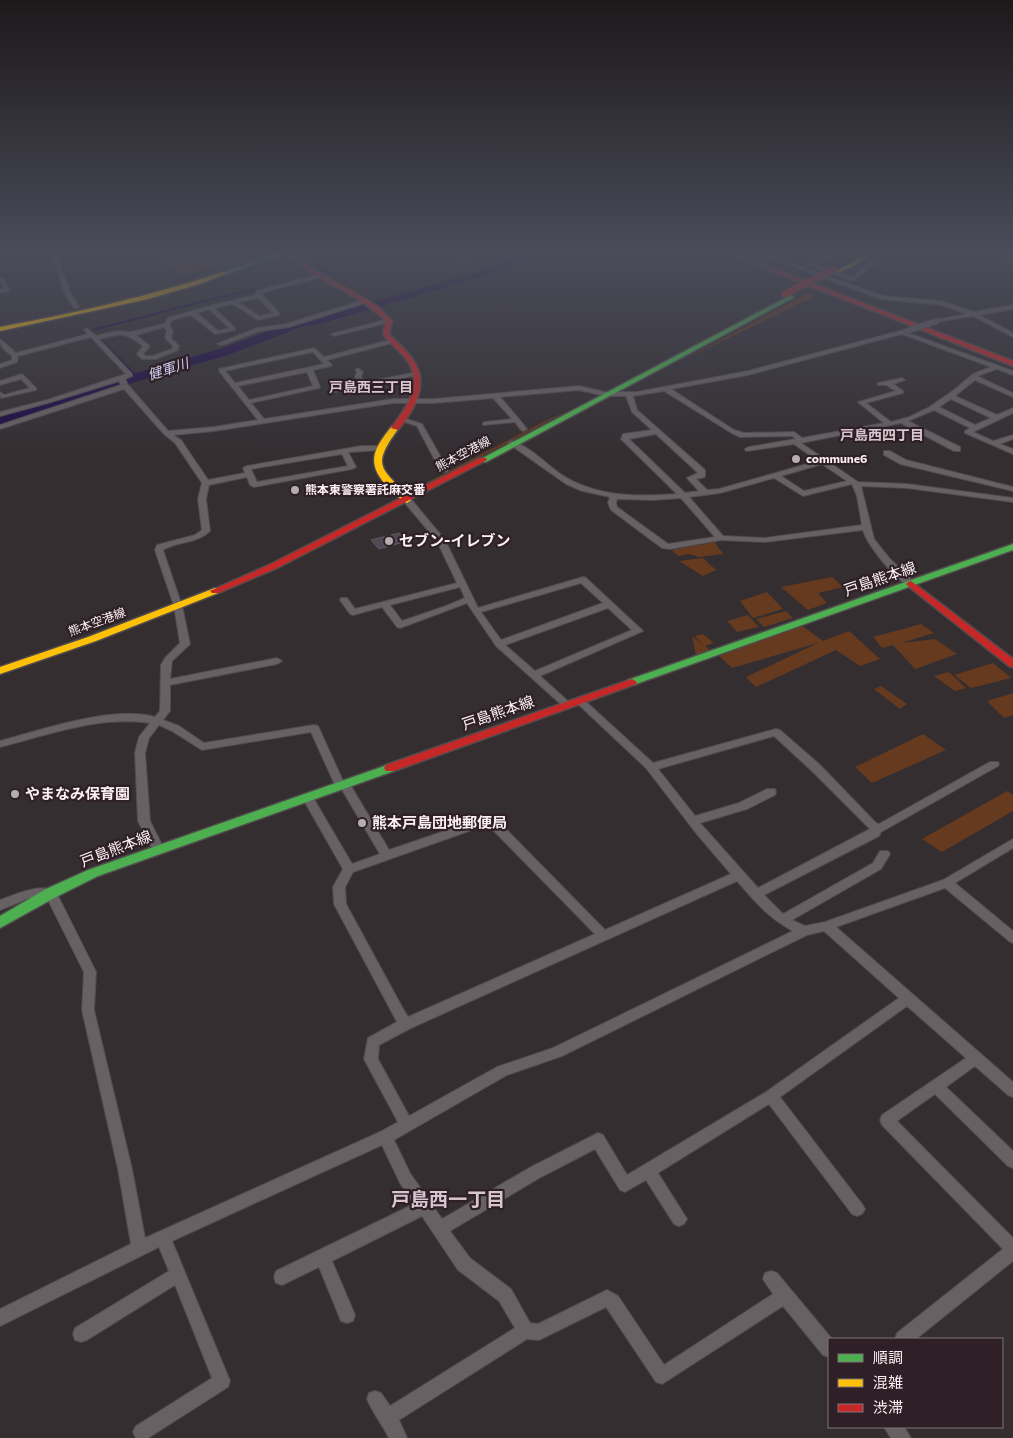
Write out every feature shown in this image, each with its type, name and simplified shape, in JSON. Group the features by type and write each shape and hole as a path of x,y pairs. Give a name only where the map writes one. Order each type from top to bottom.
{"main road":[{"path":"0,329 52,319"},
{"name":"熊本空港線","path":"0,670 92,639 177,603 274,566 403,496 512,443 744,319"},
{"path":"899,319 1013,364"},
{"path":"911,319 1013,359"},
{"path":"389,321 386,334 390,342 411,360 417,374 418,390 416,401 404,420 379,448 376,458 377,466 403,496"},
{"name":"熊本空港線","path":"403,496 520,425 601,394"},
{"name":"戸島熊本線","path":"0,923 51,893 93,873 1013,547"},
{"path":"911,584 1013,664"},
{"name":"熊本空港線","path":"0,662 177,603"}],"street":[{"path":"15,355 91,334 131,334 166,325 170,319"},
{"path":"200,319 217,333 233,329 222,319"},
{"path":"220,344 259,329 287,326 309,319"},
{"path":"166,433 214,429 393,401 495,396 570,388 579,388 601,394 628,395 748,373 906,332 945,319"},
{"path":"982,319 1013,335"},
{"path":"334,334 389,321"},
{"path":"131,334 147,346 140,354 144,358 154,358 175,350 176,346 168,338 170,331 166,325"},
{"path":"906,332 1013,374"},
{"path":"0,414 49,401 130,375 91,334"},
{"path":"0,342 15,355"},
{"path":"323,358 390,342"},
{"path":"233,385 329,365 314,350 221,370 233,385 247,402 262,421"},
{"path":"0,366 15,362 15,355"},
{"path":"749,449 798,442 913,419 950,396 973,377 998,367"},
{"path":"247,402 317,387 309,369"},
{"path":"358,370 360,372 358,378 366,385"},
{"path":"336,391 417,374"},
{"path":"0,383 22,376 34,389 3,397 0,394"},
{"path":"973,377 1013,395"},
{"path":"120,378 166,433 178,442 206,483 202,499 206,531 198,537 160,547 158,550 177,603 185,644 168,660 166,665 165,711 144,737 140,753 144,821 158,849"},
{"path":"890,424 861,402 901,392 884,384 902,380"},
{"path":"0,427 125,386"},
{"path":"666,389 732,431 743,435 794,434 798,442 822,462 854,483 860,493 868,536 900,575 911,584"},
{"path":"628,395 632,410 702,472 702,475 691,478 705,493"},
{"path":"495,396 520,425"},
{"path":"950,396 997,418"},
{"path":"933,407 976,428"},
{"path":"1013,410 968,432 1013,452"},
{"path":"404,420 420,424 444,470"},
{"path":"902,421 957,449"},
{"path":"485,424 520,425"},
{"path":"656,432 626,436 624,439 683,495 721,538"},
{"path":"994,443 1013,437"},
{"path":"512,443 528,451 544,467 568,481 592,491 614,496 652,497 705,493 822,462"},
{"path":"344,451 352,467 254,485 246,468 361,448 379,448"},
{"path":"888,453 903,462 1013,489"},
{"path":"932,489 938,471"},
{"path":"206,483 249,474"},
{"path":"775,475 804,494 854,483 932,489 1013,500"},
{"path":"403,496 441,540 469,599 499,644 567,705"},
{"path":"614,496 612,503 614,508 665,546 674,547 721,538 765,540 866,527"},
{"path":"476,611 583,580 638,630 533,675"},
{"path":"344,600 353,612 462,584"},
{"path":"384,604 400,625 469,599"},
{"path":"499,644 610,604"},
{"path":"166,683 277,661"},
{"path":"580,701 652,768 693,821 756,894 782,920 804,931"},
{"path":"0,744 115,717 166,723 202,747 314,728 342,784 387,856"},
{"path":"652,768 776,732 816,768 872,826 880,828 994,764"},
{"path":"693,821 743,806 771,792"},
{"path":"307,797 349,869"},
{"path":"406,1024 396,1012 340,904 339,887 349,869 486,821 493,823 604,936"},
{"path":"756,894 875,833 876,827"},
{"path":"0,1318 139,1248 385,1137 502,1071 557,1052 804,931 826,926 947,883 1013,844"},
{"path":"782,920 878,866 884,854"},
{"path":"407,1126 371,1059 373,1042 406,1024 739,875"},
{"path":"947,883 1013,938"},
{"path":"0,905 29,894 51,893 90,972 88,1010 125,1169 139,1248"},
{"path":"826,926 1013,1091"},
{"path":"441,1228 536,1172 598,1140 625,1185 771,1096 908,998"},
{"path":"904,1338 1013,1250 887,1120 976,1058"},
{"path":"936,1086 1013,1161"},
{"path":"771,1096 857,1209"},
{"path":"385,1137 404,1178 441,1228 464,1264 505,1295 525,1331"},
{"path":"648,1171 679,1219"},
{"path":"282,1277 425,1207"},
{"path":"142,1432 222,1381 163,1237"},
{"path":"323,1257 347,1315"},
{"path":"81,1334 178,1274"},
{"path":"772,1279 828,1348"},
{"path":"388,1417 525,1331 539,1332 607,1298 612,1302 662,1376 785,1296"},
{"path":"375,1399 388,1417 398,1438"},
{"path":"894,1428 902,1438"}],"shaded area":[{"path":"759,319 767,319 687,358"},
{"path":"568,411 423,487 420,486 545,421"},
{"path":"715,542 719,549 717,550 720,549 723,554 699,557 689,554 678,556 672,550"},
{"path":"703,558 716,570 703,576 679,561"},
{"path":"832,577 843,587 818,593 827,603 808,610 781,587"},
{"path":"767,592 783,609 753,618 740,601"},
{"path":"786,611 793,618 764,627 756,619"},
{"path":"748,615 759,627 737,632 727,621"},
{"path":"798,623 823,641 849,631 880,659 860,666 836,650 756,687 746,677 818,643 732,668 719,656"},
{"path":"921,624 934,633 901,643 935,639 957,654 915,669 893,645 882,648 873,637"},
{"path":"703,634 714,643 705,646 711,651 696,656 692,636 702,644 695,636"},
{"path":"993,663 1011,678 971,688 954,675"},
{"path":"949,672 966,688 955,691 934,676"},
{"path":"881,686 907,704 900,709 874,689"},
{"path":"1013,693 1013,715 1004,718 987,701"},
{"path":"923,734 946,750 872,783 855,767"},
{"path":"1007,791 1013,795 1013,811 942,852 922,839"}],"building":[{"name":"セブン-イレブン","path":"399,533 407,541 379,549 371,540"}],"waterway":[{"path":"93,330 135,319"},
{"name":"健軍川","path":"0,422 137,377 224,352 298,324 323,319"},
{"path":"100,339 137,377"}],"traffic: fast":[{"path":"483,460 749,319"},
{"path":"632,682 1013,547"},
{"path":"0,923 51,893 93,873 390,768"}],"traffic: slow":[{"path":"0,329 51,319"},
{"path":"395,428 385,440 380,450 377,458 378,467 388,482 407,500"},
{"path":"0,671 92,639 215,591"}],"traffic: jam":[{"path":"387,319 389,321 386,334 410,360 418,378 412,405 395,428"},
{"path":"898,319 1013,364"},
{"path":"215,591 274,566 483,460"},
{"path":"911,584 1013,664"},
{"path":"390,768 632,682"}],"place":[{"name":"commune6","path":"796,459"},
{"name":"熊本東警察署託麻交番","path":"295,490"},
{"name":"セブン-イレブン","path":"389,541"},
{"name":"やまなみ保育園","path":"15,794"},
{"name":"熊本戸島団地郵便局","path":"362,823"}],"district":[{"name":"戸島西三丁目","path":"371,387"},
{"name":"戸島西四丁目","path":"882,435"},
{"name":"戸島西一丁目","path":"448,1199"}]}
